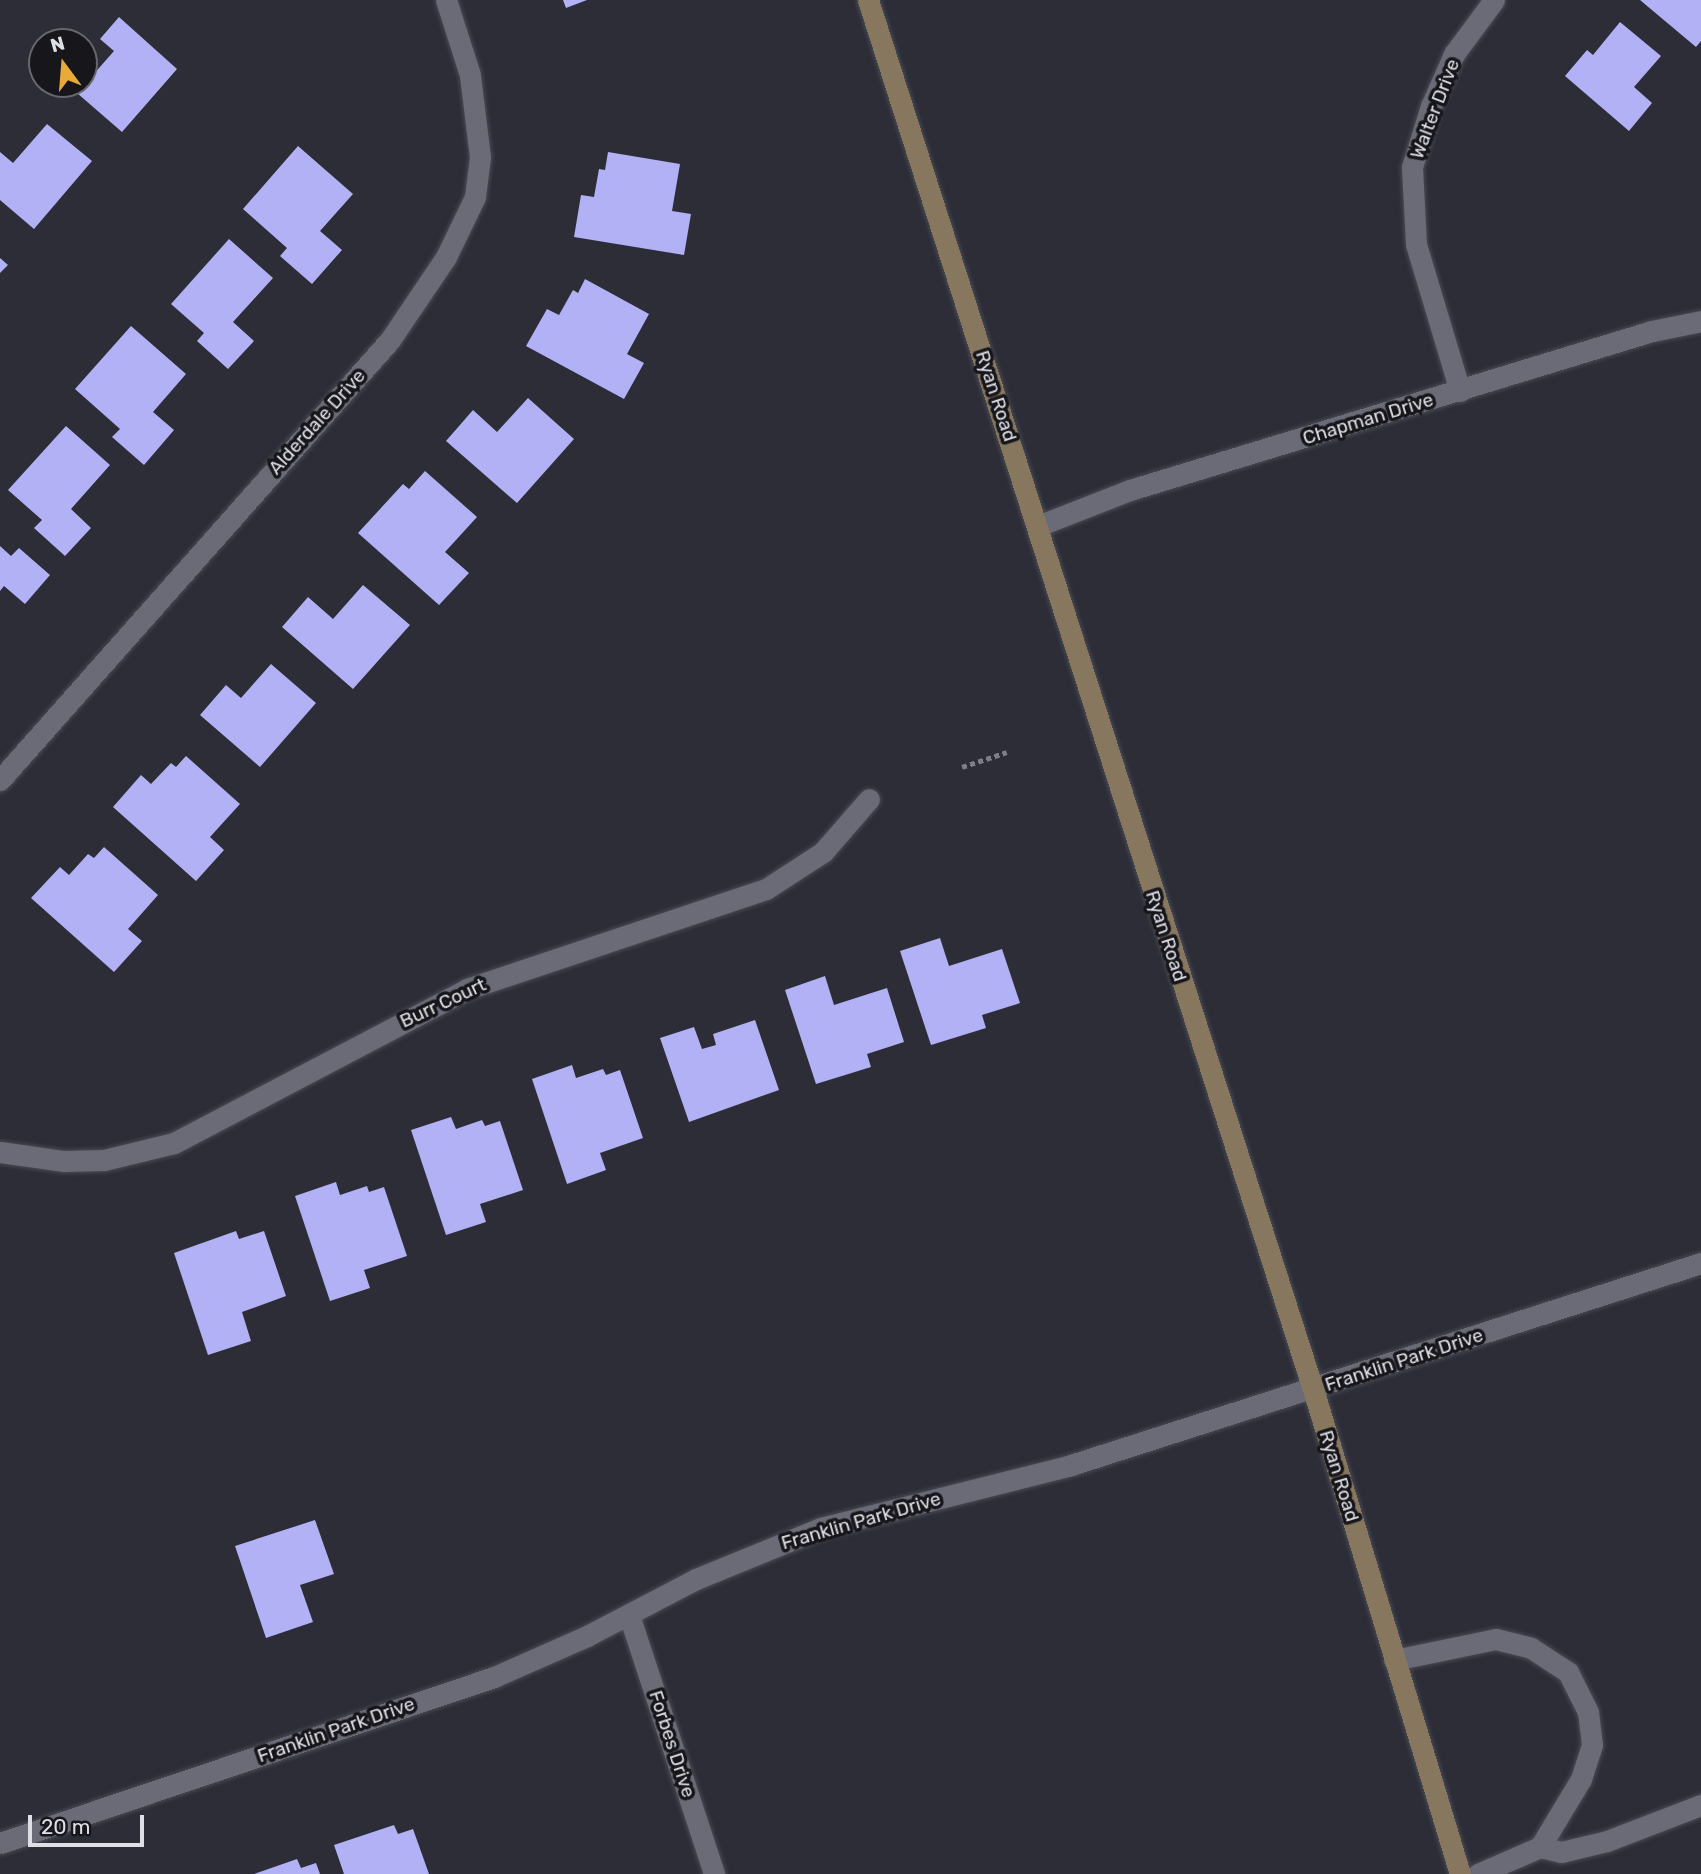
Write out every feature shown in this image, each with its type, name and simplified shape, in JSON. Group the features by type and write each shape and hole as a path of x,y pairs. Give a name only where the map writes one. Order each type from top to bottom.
{"main road":[{"name":"Ryan Road","path":"868,0 1313,1389 1460,1874"}],"street":[{"name":"Alderdale Drive","path":"0,780 390,340 446,257 475,197 480,157 470,75 446,0"},
{"name":"Walter Drive","path":"1460,391 1416,244 1412,167 1431,106 1454,54 1494,0"},
{"name":"Chapman Drive","path":"1038,526 1130,490 1701,321"},
{"name":"Burr Court","path":"0,1152 29,1158 104,1160 174,1143 467,989 766,889 823,852 869,799"},
{"name":"Franklin Park Drive","path":"0,1843 494,1677 629,1615 696,1579 821,1528 1071,1465 1701,1263"},
{"name":"Forbes Drive","path":"629,1615 714,1874"},
{"path":"1394,1660 1496,1639 1531,1648 1568,1672 1588,1712 1592,1745 1581,1779 1540,1847 1478,1874"},
{"path":"1540,1847 1561,1853 1607,1841 1701,1805"}],"path":[{"path":"962,767 1007,752"}],"building":[{"path":"563,0 587,0 566,8"},
{"path":"1640,0 1701,0 1701,41 1696,47"},
{"path":"119,17 177,69 122,132 83,98 98,98 98,69 114,51 100,39"},
{"path":"1620,22 1661,56 1634,87 1652,103 1629,131 1565,76 1587,50 1593,55"},
{"path":"47,124 92,161 34,229 0,200 0,152 13,163"},
{"path":"298,146 353,194 320,231 342,250 312,284 280,256 287,248 243,209"},
{"path":"608,152 680,164 672,211 691,214 684,255 574,237 581,195 594,197 599,169 605,170"},
{"path":"229,239 273,278 233,322 254,341 228,369 197,341 204,333 171,304"},
{"path":"0,258 8,265 0,273"},
{"path":"585,279 649,314 627,354 644,363 624,399 526,346 547,309 559,315 573,290 578,293"},
{"path":"131,326 186,374 153,412 174,430 144,465 112,437 120,429 75,389"},
{"path":"528,398 574,439 517,503 446,441 473,410 497,432"},
{"path":"66,426 110,465 71,509 91,528 65,556 34,528 42,520 8,490"},
{"path":"425,471 477,517 445,552 469,573 439,605 358,533 403,484 409,489"},
{"path":"0,546 11,556 19,548 50,575 25,604 4,586 0,591"},
{"path":"363,585 410,625 353,689 282,627 308,597 333,619"},
{"path":"271,664 316,703 260,767 200,715 226,685 241,698"},
{"path":"186,756 240,804 210,837 224,850 196,881 113,807 141,775 151,784 171,763 176,767"},
{"path":"104,847 158,895 128,929 142,941 114,972 31,898 60,867 69,875 88,854 94,858"},
{"path":"940,938 949,966 1002,949 1020,1003 982,1015 986,1028 931,1045 900,951"},
{"path":"825,976 834,1005 887,988 904,1042 867,1054 871,1067 816,1084 785,990"},
{"path":"755,1020 779,1090 689,1122 660,1038 694,1027 702,1049 716,1045 713,1034"},
{"path":"572,1065 576,1078 603,1069 606,1075 620,1070 643,1138 600,1153 606,1170 567,1184 532,1079"},
{"path":"451,1117 456,1129 482,1120 485,1126 500,1121 523,1190 480,1204 486,1222 446,1235 411,1130"},
{"path":"336,1182 340,1195 367,1186 369,1192 384,1187 407,1256 364,1270 370,1288 330,1301 295,1196"},
{"path":"236,1231 239,1239 264,1231 286,1296 242,1312 251,1341 208,1355 174,1253"},
{"path":"315,1520 334,1574 300,1585 313,1622 266,1638 235,1546"},
{"path":"394,1825 398,1834 413,1829 429,1874 344,1874 334,1845"},
{"path":"297,1859 301,1868 316,1863 320,1874 254,1874"}]}
